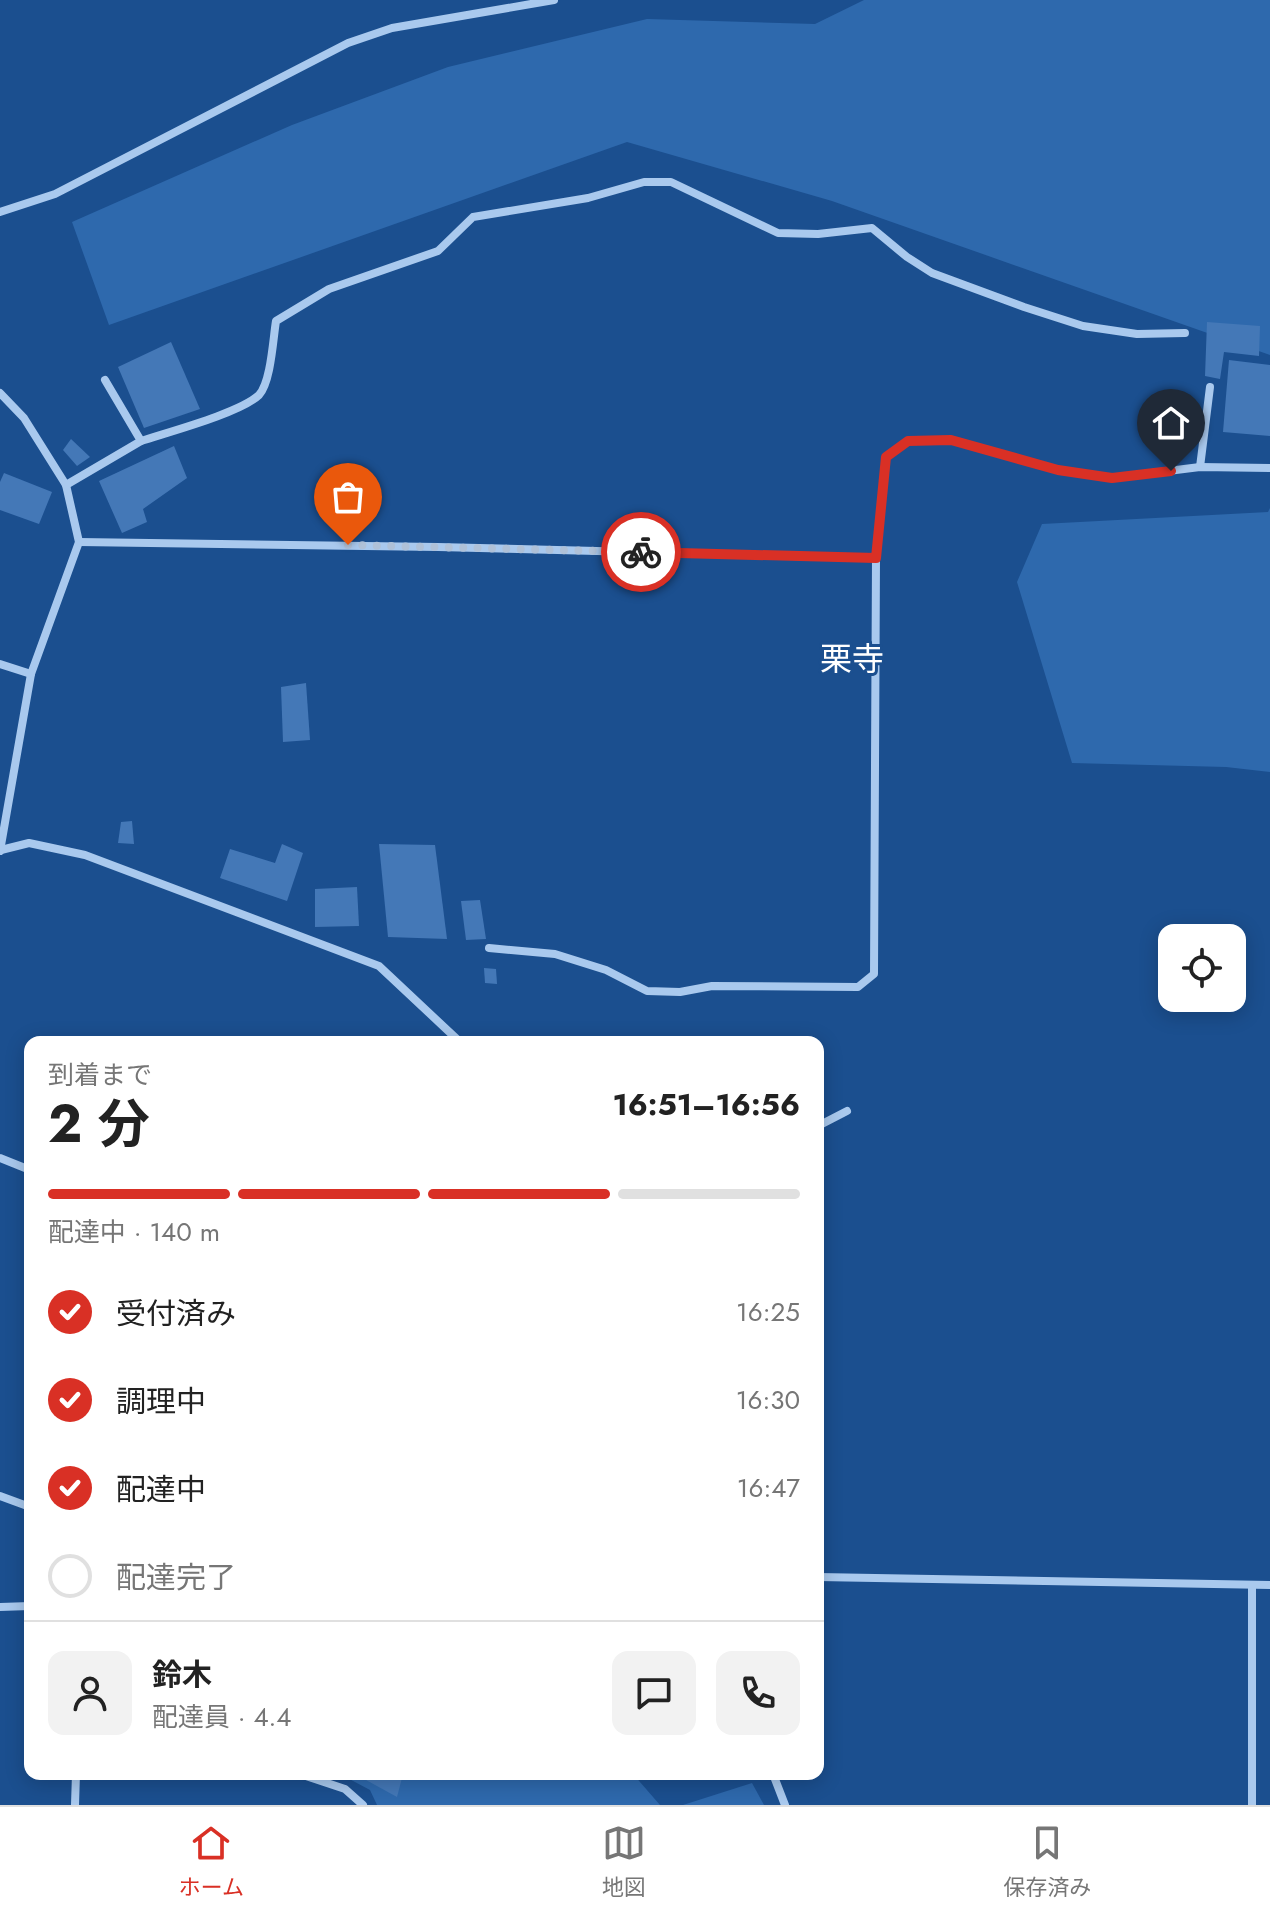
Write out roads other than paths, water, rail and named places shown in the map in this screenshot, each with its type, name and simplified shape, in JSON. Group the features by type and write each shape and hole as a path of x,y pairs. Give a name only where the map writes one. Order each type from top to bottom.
{"street":[{"path":"0,212 55,194 348,43 392,28 554,0"},
{"path":"66,485 141,441 235,408 260,394 268,372 276,321 329,289 438,251 473,217 588,198 644,182 671,182 778,233 818,234 872,228 932,273 1083,326 1137,334 1185,333"},
{"path":"105,380 141,441"},
{"path":"1200,467 1210,387"},
{"path":"0,393 24,418 66,485 79,542 31,674 0,851 29,843 85,855 379,966 454,1036"},
{"path":"489,948 555,954 606,970 647,991 680,992 712,986 858,987 874,974 876,558 886,457 908,441 951,440 1058,470 1112,478 1200,467 1270,468"},
{"path":"79,542 876,558"},
{"path":"0,664 31,674"},
{"path":"824,1123 847,1111"},
{"path":"0,1158 24,1168"},
{"path":"0,1496 24,1505"},
{"path":"824,1577 1270,1585"},
{"path":"1252,1585 1252,1805"},
{"path":"0,1607 24,1606"},
{"path":"75,1805 76,1780"},
{"path":"318,1780 345,1789 363,1805"},
{"path":"775,1780 785,1805"}],"district":[{"name":"栗寺","path":"852,659"}]}
